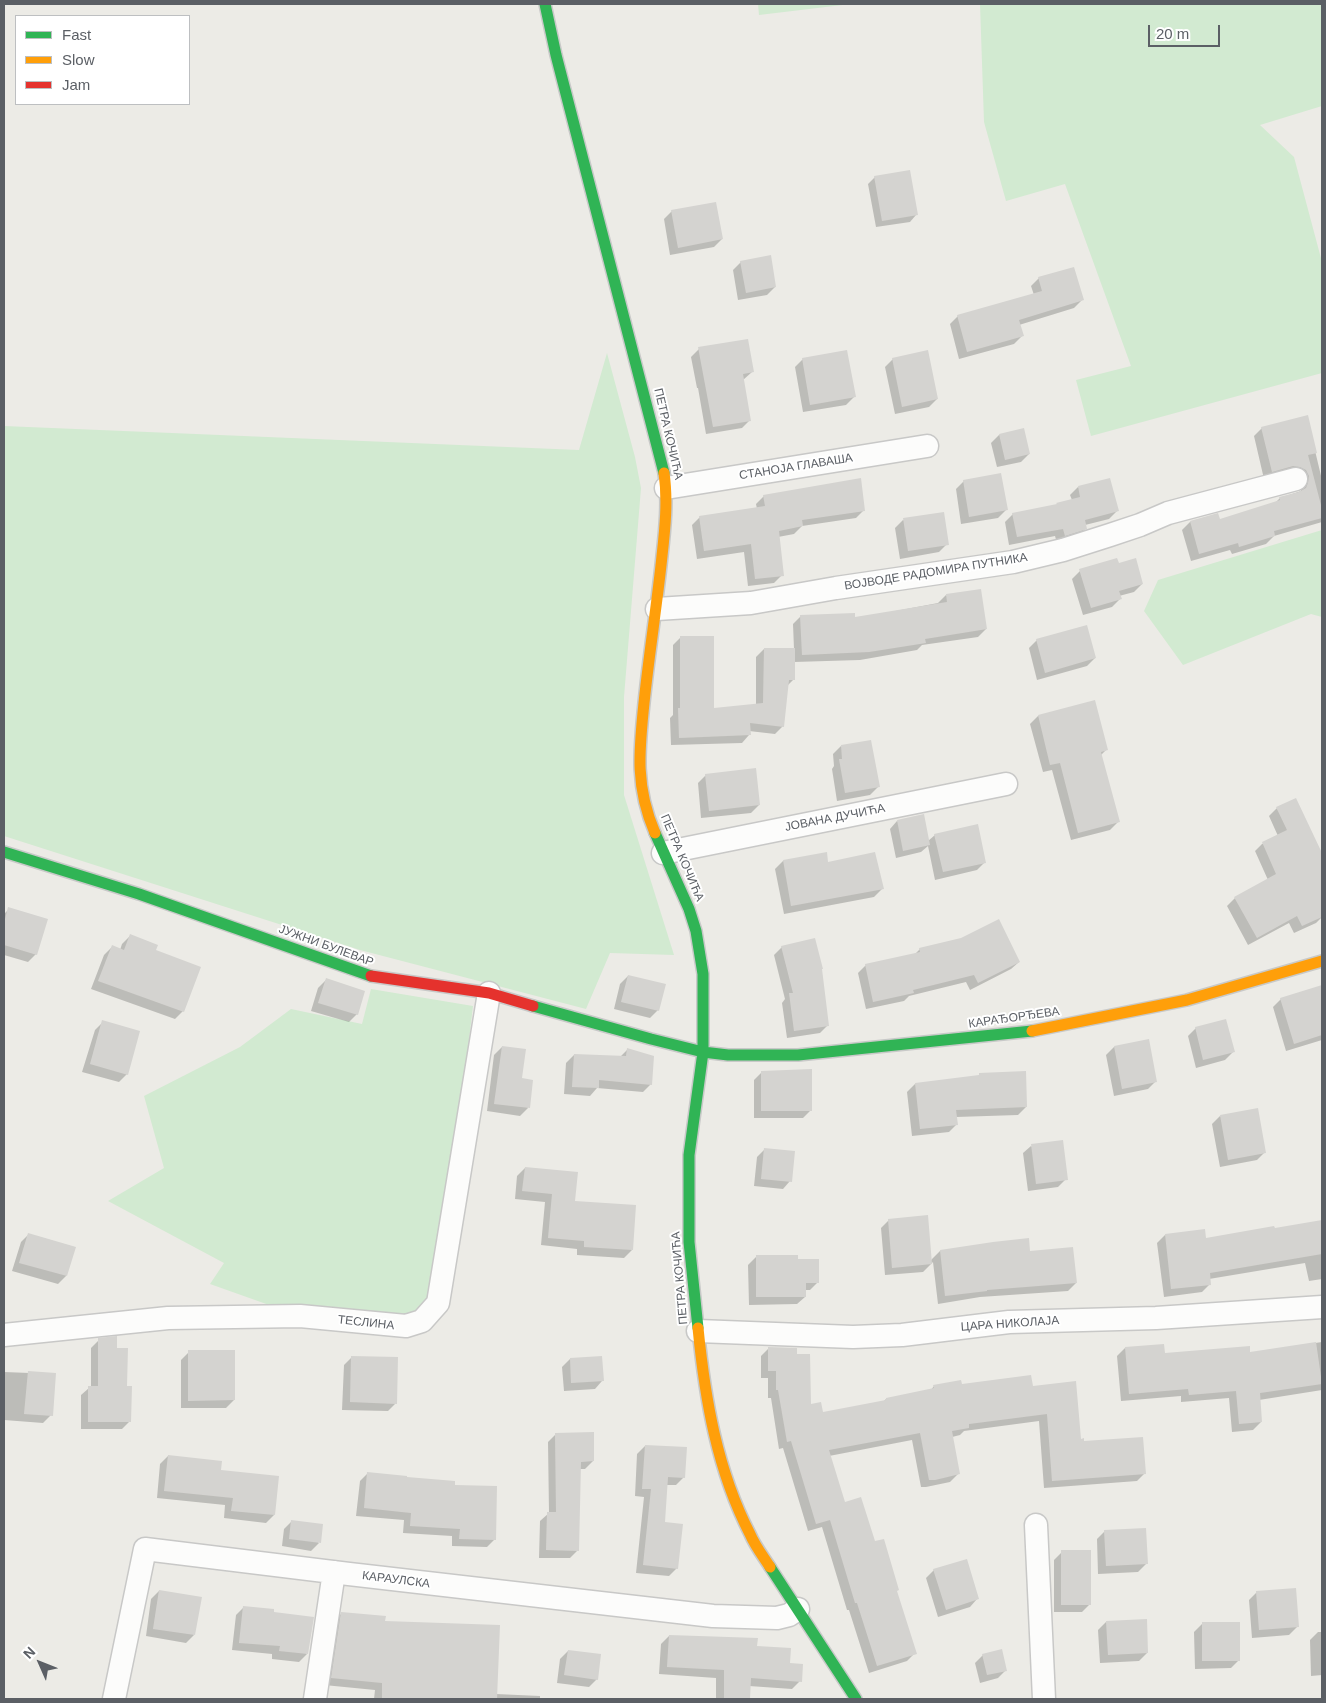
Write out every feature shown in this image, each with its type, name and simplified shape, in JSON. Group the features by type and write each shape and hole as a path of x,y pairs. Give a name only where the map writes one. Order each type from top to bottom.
{"street":[{"name":"ПЕТРА КОЧИЋА","path":"545,4 558,64 662,462 666,488 664,539 657,609 649,653 639,772 647,811 663,853 689,908 698,940 704,974 704,1052 689,1155 689,1242 703,1376 709,1413 726,1478 751,1537 856,1699"},
{"name":"СТАНОЈА ГЛАВАША","path":"666,488 927,446"},
{"name":"ВОЈВОДЕ РАДОМИРА ПУТНИКА","path":"657,609 751,603 836,588 1013,562 1063,550 1140,525 1168,513 1296,479"},
{"name":"ЈОВАНА ДУЧИЋА","path":"663,853 1006,784"},
{"name":"ЈУЖНИ БУЛЕВАР","path":"4,852 139,894 373,977 489,994 651,1040 704,1052"},
{"name":"КАРАЂОРЂЕВА","path":"704,1052 728,1055 798,1055 962,1040 1034,1031 1187,1000 1322,961"},
{"name":"ТЕСЛИНА","path":"4,1335 168,1318 300,1316 406,1326 422,1321 438,1303 489,994"},
{"name":"ЦАРА НИКОЛАЈА","path":"698,1332 853,1337 902,1335 1008,1322 1156,1318 1322,1307"},
{"path":"1036,1525 1044,1699"},
{"name":"КАРАУЛСКА","path":"114,1699 145,1549 713,1616 777,1618 789,1615 798,1608"},
{"path":"315,1699 334,1572"}],"green space":[{"path":"758,4 851,4 759,15"},
{"path":"980,4 1322,4 1322,106 1260,125 1294,157 1322,262 1322,373 1091,436 1076,380 1131,366 1065,184 1006,201 984,122"},
{"path":"607,353 635,457 641,488 624,697 624,795 674,955 610,953 586,1009 360,950 4,836 4,426 579,450"},
{"path":"1322,530 1322,617 1311,614 1183,665 1144,611 1158,580"},
{"path":"371,989 473,1006 438,1303 422,1321 300,1316 210,1284 224,1263 108,1201 164,1168 144,1096 240,1047 291,1009 362,1024"}],"building":[{"path":"910,170 918,215 882,221 874,176"},
{"path":"716,202 723,239 678,248 671,210"},
{"path":"771,255 776,287 746,293 740,261"},
{"path":"1074,267 1084,300 1019,320 1024,336 967,352 957,315 1042,291 1038,277"},
{"path":"748,339 754,372 743,374 751,421 713,427 698,347"},
{"path":"847,350 856,397 810,405 802,358"},
{"path":"928,350 938,399 902,407 892,358"},
{"path":"1308,415 1317,453 1308,455 1322,509 1322,518 1274,531 1275,536 1239,547 1238,543 1199,554 1190,521 1218,513 1220,519 1280,500 1279,497 1299,492 1306,488 1309,476 1306,470 1300,467 1293,466 1272,472 1261,427"},
{"path":"1024,428 1030,454 1005,460 999,434"},
{"path":"1001,473 1008,510 969,517 963,480"},
{"path":"861,478 865,511 802,520 803,526 779,531 784,576 755,579 751,544 704,551 699,516 765,506 763,495"},
{"path":"1110,478 1119,511 1085,520 1087,529 1065,536 1063,529 1017,537 1012,513 1057,504 1080,497 1078,486"},
{"path":"944,512 949,545 908,551 903,518"},
{"path":"1117,558 1119,563 1136,558 1143,584 1119,591 1122,599 1091,608 1079,569"},
{"path":"981,589 987,629 925,639 926,643 869,652 802,655 800,615 855,613 855,617 947,602 946,594"},
{"path":"1087,625 1096,658 1045,673 1036,639"},
{"path":"680,636 714,636 714,708 763,703 764,648 795,648 795,680 789,680 784,727 750,723 751,735 679,738"},
{"path":"1095,700 1108,750 1101,752 1120,822 1078,833 1060,763 1050,765 1038,715"},
{"path":"871,740 880,787 845,793 839,759 842,759 841,745"},
{"path":"756,768 760,805 709,811 705,774"},
{"path":"1296,798 1322,853 1322,917 1302,926 1297,916 1257,938 1234,897 1276,874 1262,842 1287,830 1276,807"},
{"path":"924,814 930,845 903,851 897,820"},
{"path":"978,824 986,863 943,872 934,834"},
{"path":"827,852 828,862 875,852 884,889 791,906 783,860"},
{"path":"8,907 48,919 37,955 4,945 4,923"},
{"path":"999,919 1020,962 978,983 974,975 913,990 914,993 873,1002 865,964 920,952 919,948 961,938"},
{"path":"130,934 158,945 156,950 201,967 184,1012 98,981 112,945 124,950"},
{"path":"815,938 823,969 829,1026 794,1031 789,993 793,993 781,946"},
{"path":"628,975 666,984 659,1011 621,1002"},
{"path":"326,978 365,991 358,1015 318,1003"},
{"path":"1322,985 1322,1035 1294,1044 1280,998"},
{"path":"1226,1019 1235,1052 1203,1060 1195,1027"},
{"path":"102,1020 140,1031 128,1075 90,1064"},
{"path":"1149,1039 1157,1082 1122,1089 1114,1046"},
{"path":"502,1046 526,1049 522,1078 533,1080 530,1108 494,1104"},
{"path":"627,1048 654,1056 652,1085 599,1080 599,1088 572,1087 574,1054 626,1056"},
{"path":"812,1069 812,1111 761,1111 761,1071"},
{"path":"1026,1071 1027,1107 956,1110 958,1125 920,1129 915,1083 979,1075 979,1073"},
{"path":"1258,1108 1266,1153 1228,1160 1220,1115"},
{"path":"1063,1140 1068,1180 1036,1184 1031,1144"},
{"path":"764,1148 795,1151 792,1182 761,1179"},
{"path":"525,1167 578,1172 575,1201 636,1205 633,1250 584,1247 584,1241 548,1238 552,1194 522,1191"},
{"path":"928,1215 932,1264 892,1268 888,1219"},
{"path":"1322,1220 1322,1254 1210,1273 1211,1285 1171,1289 1165,1234 1205,1229 1206,1238"},
{"path":"28,1233 76,1247 67,1276 19,1263"},
{"path":"1029,1238 1030,1251 1073,1247 1077,1283 987,1290 945,1296 940,1250"},
{"path":"756,1255 798,1255 798,1259 819,1259 819,1283 806,1283 806,1297 756,1297"},
{"path":"117,1336 117,1348 128,1348 127,1386 132,1386 131,1422 88,1422 88,1386 98,1386 98,1338"},
{"path":"1316,1342 1322,1384 1260,1393 1262,1422 1239,1424 1236,1391 1189,1395 1188,1389 1129,1394 1125,1347 1164,1344 1165,1353 1250,1346 1250,1352"},
{"path":"768,1347 797,1348 797,1354 810,1354 811,1404 821,1402 823,1412 886,1400 886,1398 934,1388 933,1385 961,1380 962,1384 1031,1375 1033,1386 1076,1381 1081,1439 1084,1438 1084,1441 1143,1437 1146,1474 1052,1481 1047,1414 969,1424 969,1428 952,1431 960,1474 935,1480 929,1480 920,1433 829,1450 845,1502 861,1497 875,1541 884,1539 899,1590 897,1591 917,1654 877,1666 857,1603 855,1603 830,1520 816,1524 791,1441 787,1442 778,1390 776,1390 776,1371 768,1371"},
{"path":"188,1350 235,1350 235,1400 188,1401"},
{"path":"351,1356 398,1357 397,1404 350,1402"},
{"path":"602,1356 604,1381 571,1383 570,1358"},
{"path":"28,1371 56,1373 53,1416 24,1414"},
{"path":"594,1432 594,1461 581,1462 579,1551 546,1550 547,1512 556,1512 555,1433"},
{"path":"645,1445 687,1447 685,1478 668,1477 665,1522 683,1524 678,1569 643,1565 651,1489 642,1489"},
{"path":"168,1455 222,1461 221,1470 279,1476 275,1515 231,1511 233,1498 164,1491"},
{"path":"367,1472 455,1481 455,1485 497,1486 496,1540 459,1539 460,1529 410,1526 411,1513 364,1508"},
{"path":"291,1520 323,1524 321,1543 289,1539"},
{"path":"1146,1528 1148,1564 1106,1566 1104,1530"},
{"path":"1061,1550 1091,1550 1091,1605 1061,1605"},
{"path":"967,1559 979,1599 946,1610 933,1569"},
{"path":"1296,1588 1299,1627 1259,1630 1256,1591"},
{"path":"159,1590 202,1597 195,1635 153,1629"},
{"path":"243,1606 274,1609 274,1612 314,1617 308,1654 279,1651 280,1646 239,1643"},
{"path":"341,1612 386,1616 385,1621 500,1625 497,1699 382,1699 382,1683 331,1678"},
{"path":"1147,1619 1148,1653 1108,1655 1106,1621"},
{"path":"1202,1622 1240,1622 1240,1661 1202,1661"},
{"path":"669,1635 758,1638 757,1646 791,1648 790,1663 803,1664 802,1682 751,1678 750,1699 724,1699 724,1670 667,1667"},
{"path":"1002,1649 1007,1671 987,1675 982,1654"},
{"path":"568,1650 601,1654 598,1680 564,1675"}],"traffic: fast":[{"path":"545,4 556,55 664,473"},
{"path":"655,833 689,909 696,931 703,974 703,1052 689,1155 689,1242 698,1328"},
{"path":"4,852 139,894 371,976"},
{"path":"533,1006 651,1039 703,1052 728,1055 798,1055 1032,1031"},
{"path":"770,1567 856,1699"}],"traffic: slow":[{"path":"655,833 644,800 641,784 640,753 642,720 664,535 666,504 664,473"},
{"path":"1032,1031 1187,1000 1322,961"},
{"path":"698,1328 704,1381 714,1434 721,1459 739,1510 754,1543 770,1567"}],"traffic: jam":[{"path":"371,976 489,993 533,1006"}]}
